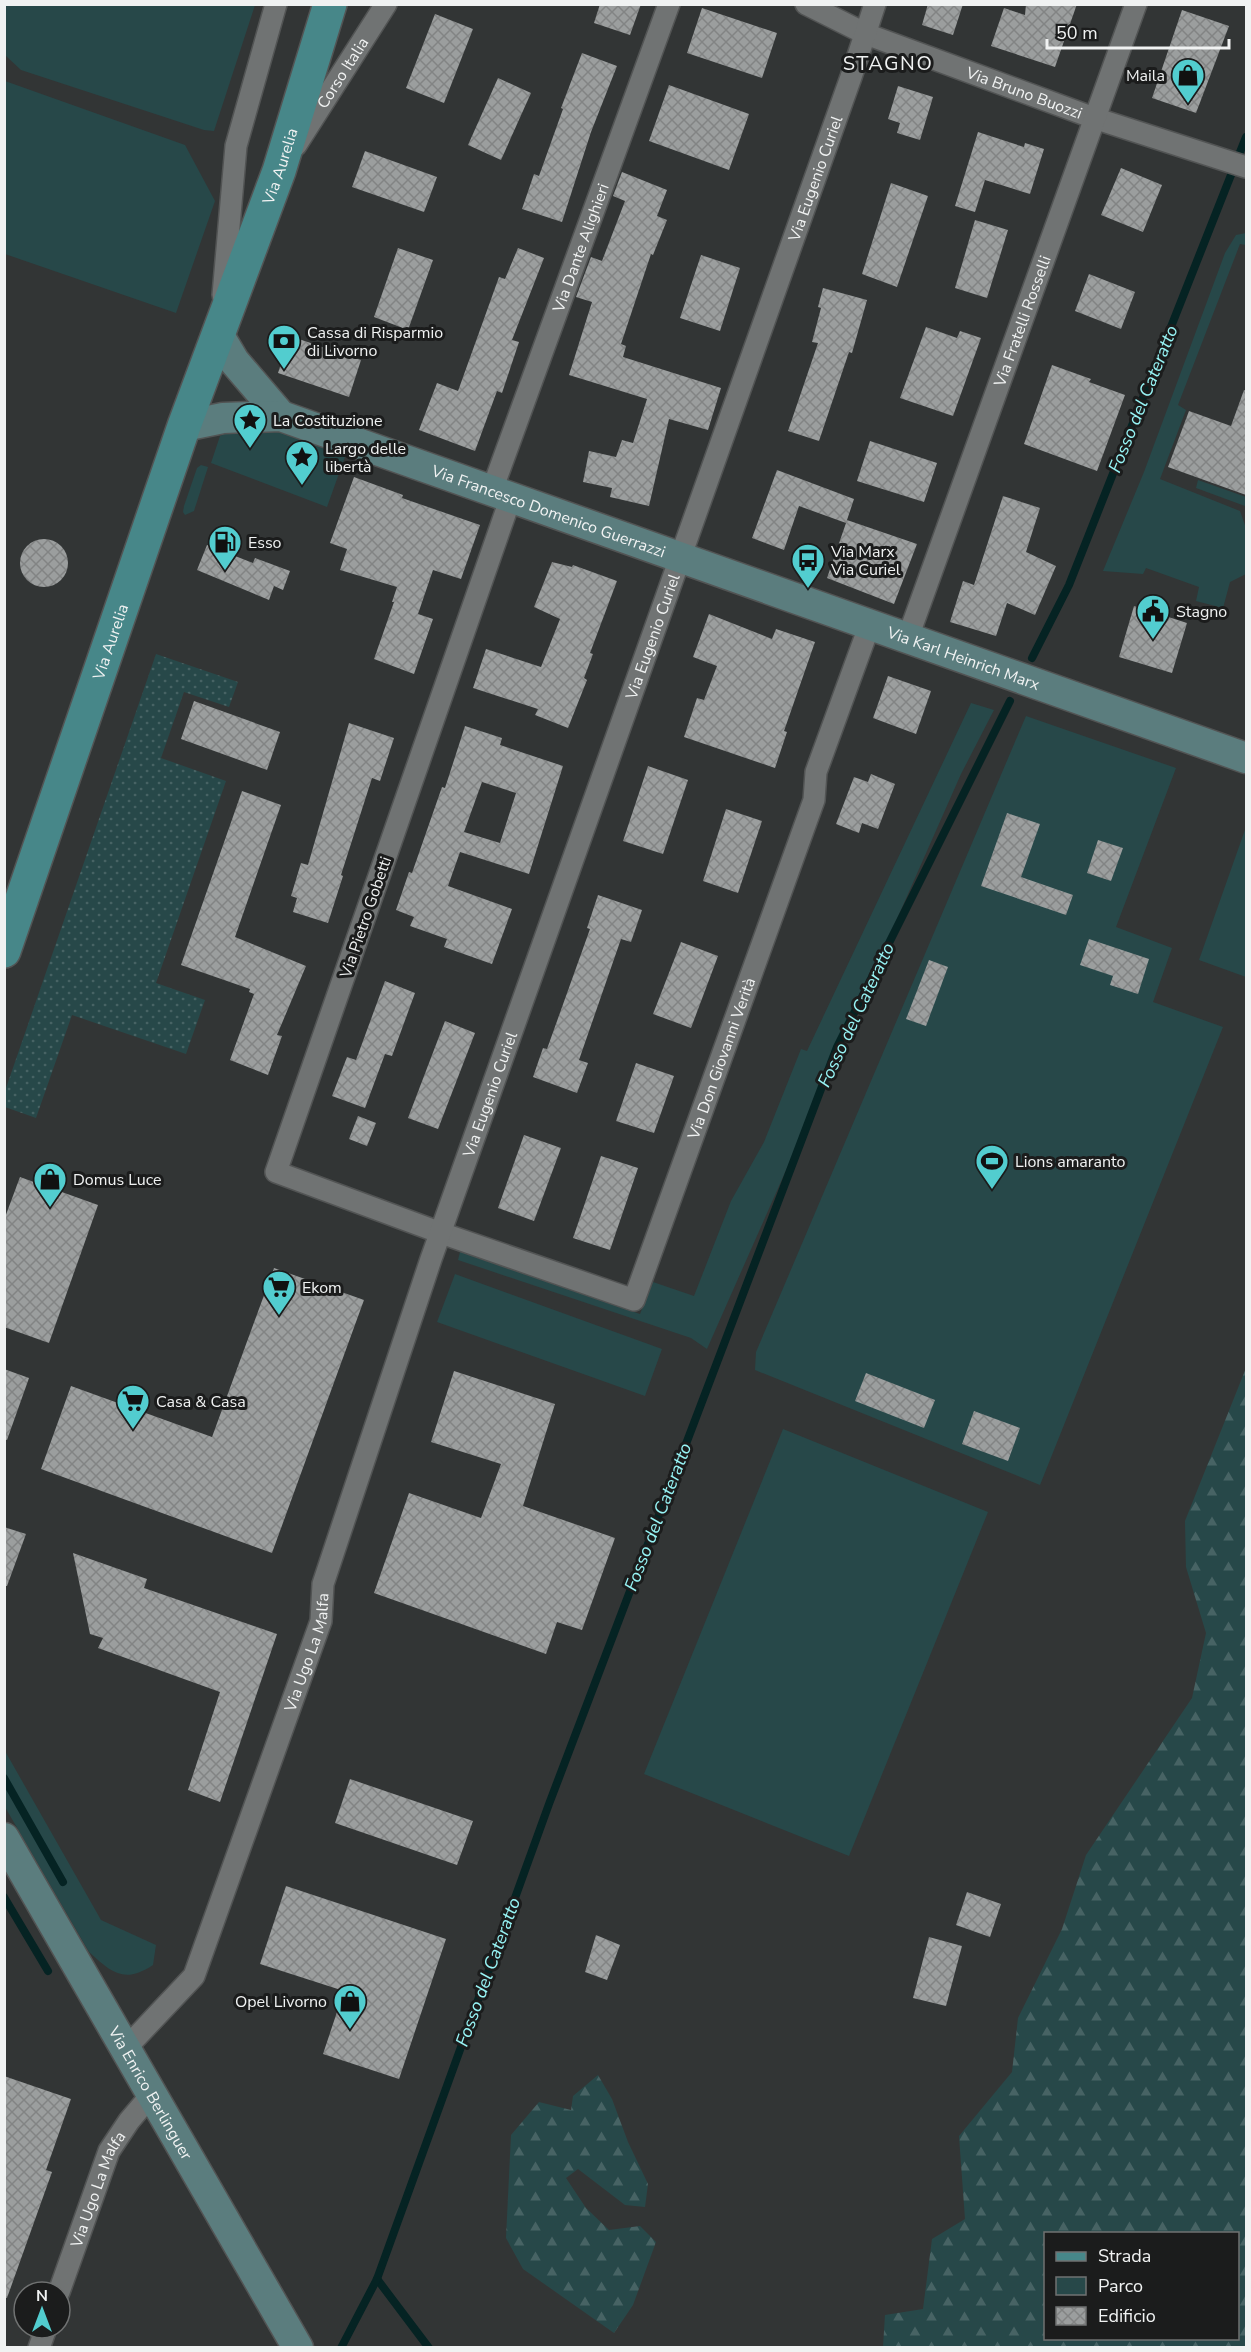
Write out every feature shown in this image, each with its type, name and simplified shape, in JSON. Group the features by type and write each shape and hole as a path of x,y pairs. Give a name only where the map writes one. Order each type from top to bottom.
{"main road":[{"name":"Via Aurelia","path":"4,951 184,426 279,171 330,4"}],"street":[{"path":"276,4 236,146 220,329 234,361 281,416"},
{"name":"Corso Italia","path":"279,171 386,4"},
{"name":"Via Dante Alighieri","path":"501,494 669,4"},
{"name":"Via Bruno Buozzi","path":"806,4 866,34 1094,118 1246,167"},
{"name":"Via Eugenio Curiel","path":"441,1233 682,557 875,4"},
{"name":"Via Fratelli Rosselli","path":"908,637 1136,4"},
{"name":"Via Francesco Domenico Guerrazzi","path":"184,426 223,418 281,416 682,557"},
{"name":"Via Pietro Gobetti","path":"441,1233 276,1172 501,494"},
{"name":"Via Karl Heinrich Marx","path":"682,557 1246,758"},
{"name":"Via Don Giovanni Verità","path":"441,1233 634,1300 814,800 816,772 870,624"},
{"name":"Via Ugo La Malfa","path":"127,2047 194,1976 321,1621 323,1584 441,1233"},
{"name":"Via Enrico Berlinguer","path":"4,1838 127,2047 152,2095 298,2348"},
{"name":"Via Ugo La Malfa","path":"63,2280 109,2151 129,2121 152,2095"}],"green space":[{"path":"5,4 255,5 214,131 204,130 21,70 5,55"},
{"path":"5,81 185,145 215,201 176,313 5,254"},
{"path":"1246,233 1246,245 1240,244 1178,405 1186,410 1160,479 1240,511 1246,528 1246,574 1230,582 1223,608 1196,601 1199,587 1146,568 1143,574 1103,571 1144,472 1225,253 1236,235"},
{"name":"Largo delle libertà","path":"280,430 346,454 327,507 211,463 220,436 232,431"},
{"path":"201,465 208,467 194,511 185,515 184,506 197,468"},
{"path":"1198,480 1246,497 1245,506 1196,488"},
{"path":"156,654 238,682 229,707 184,692 161,758 226,781 156,983 205,1000 186,1054 72,1015 36,1118 5,1107 5,1091"},
{"path":"971,703 994,710 961,774 707,1349 691,1338 458,1260 460,1252 640,1314 653,1282 694,1296 731,1201 764,1142 801,1049 807,1051"},
{"name":"Lions amaranto","path":"1026,716 1176,768 1116,927 1172,948 1153,1002 1223,1027 1040,1485 755,1370 756,1352"},
{"path":"1246,827 1246,977 1199,960"},
{"path":"455,1274 662,1349 645,1396 437,1322"},
{"path":"1246,1368 1246,2347 883,2347 885,2315 923,2309 932,2239 965,2219 959,2136 1012,2072 1018,2018 1062,1929 1086,1855 1192,1698 1206,1633 1186,1567 1185,1521"},
{"path":"783,1429 988,1512 849,1856 644,1774"},
{"path":"5,1751 101,1920 156,1945 153,1965 134,1974 119,1974 105,1966 89,1952 5,1807"},
{"path":"598,2075 612,2099 628,2142 648,2184 645,2207 625,2205 578,2169 566,2178 586,2208 609,2230 640,2226 656,2242 633,2305 614,2333 523,2269 506,2238 511,2135 539,2102 571,2110 573,2096"}],"building":[{"path":"600,4 641,4 630,35 594,23"},
{"path":"928,4 963,4 953,35 922,25"},
{"path":"1026,4 1077,4 1055,67 991,46 1004,8 1025,15"},
{"path":"702,8 777,33 762,78 687,53"},
{"path":"1182,10 1229,26 1196,113 1152,98"},
{"path":"435,14 473,29 444,103 406,88"},
{"path":"582,53 617,66 591,132 562,222 522,209 534,174 539,176"},
{"path":"498,78 531,93 501,160 468,145"},
{"path":"669,85 749,114 729,170 649,141"},
{"path":"898,86 933,97 920,140 897,133 900,123 888,119"},
{"path":"978,132 1024,147 1025,143 1044,149 1030,194 985,180 975,212 955,206"},
{"path":"365,151 437,177 424,212 352,187"},
{"path":"1121,168 1162,185 1143,232 1101,215"},
{"path":"622,172 667,190 657,216 667,220 653,255 651,254 621,344 626,346 623,357 721,388 708,430 669,419 649,506 610,497 612,488 583,482 589,451 616,457 622,440 633,443 647,399 569,375 592,302 576,297 591,257 602,261 625,201 613,196"},
{"path":"891,183 928,196 897,287 862,274"},
{"path":"975,220 1008,230 987,298 955,288"},
{"path":"398,248 433,260 408,330 374,317"},
{"path":"518,248 544,258 512,340 519,342 502,393 497,391 475,451 419,430 437,383 458,391 499,277 505,279"},
{"path":"701,255 740,268 720,331 680,318"},
{"path":"1089,274 1135,292 1121,329 1075,311"},
{"path":"823,288 867,300 852,353 849,352 819,441 788,431 818,343 812,342 821,308 818,307"},
{"path":"926,327 957,338 960,331 981,338 953,416 900,398"},
{"path":"290,336 361,360 349,397 278,373"},
{"path":"1052,365 1091,379 1089,382 1125,395 1097,471 1024,444"},
{"path":"1244,390 1246,391 1246,495 1168,467 1189,411 1231,426"},
{"path":"870,441 937,463 924,502 857,481"},
{"path":"777,470 854,499 847,520 917,544 894,604 827,578 846,523 799,506 784,550 752,538"},
{"path":"354,477 403,495 402,498 480,525 461,579 433,570 418,614 433,619 414,674 374,659 397,587 340,570 347,549 330,543"},
{"path":"1003,496 1040,508 1026,552 1056,566 1035,615 1007,603 996,636 950,622 963,581 974,585"},
{"path":"44,539 61,546 68,563 61,580 44,587 27,580 20,563 27,546"},
{"path":"207,545 253,563 255,558 290,571 283,590 274,586 269,600 197,570"},
{"path":"552,562 572,567 573,565 617,581 590,653 593,654 584,678 587,680 568,728 535,715 538,709 473,688 486,649 541,667 560,619 534,607"},
{"name":"Stagno","path":"1134,606 1187,623 1172,673 1119,657"},
{"path":"709,614 772,639 776,629 815,642 784,731 787,732 775,768 684,737 697,698 704,700 717,666 693,657"},
{"path":"888,676 931,691 916,734 873,718"},
{"path":"194,701 280,732 267,770 181,739"},
{"path":"349,723 394,738 380,781 372,778 328,923 293,912 297,898 291,896 301,863 308,865"},
{"path":"465,726 502,738 500,745 563,766 529,874 460,852 448,886 512,909 492,964 444,947 447,939 410,926 414,917 396,910 409,872 412,873 442,787 445,788","holes":["482,782 516,793 500,843 464,832"]},
{"path":"648,766 688,780 663,854 623,841"},
{"path":"871,774 895,784 878,829 862,823 859,833 836,824 854,777 868,782"},
{"path":"242,791 281,805 235,937 306,966 277,1035 282,1036 268,1075 230,1060 254,994 249,992 250,989 181,965"},
{"path":"726,809 762,821 738,893 703,881"},
{"path":"1007,813 1040,824 1021,877 1073,895 1066,915 981,886"},
{"path":"1098,840 1123,848 1111,881 1087,873"},
{"path":"598,895 642,910 631,942 621,939 579,1060 588,1063 577,1093 533,1077 543,1048 547,1049 590,929 587,928"},
{"path":"1089,939 1149,959 1138,994 1110,985 1113,976 1080,965"},
{"path":"681,942 718,956 691,1028 653,1014"},
{"path":"929,960 948,967 926,1026 906,1019"},
{"path":"385,981 415,993 392,1056 385,1054 365,1108 332,1096 347,1057 356,1060"},
{"path":"445,1021 475,1033 438,1129 408,1118"},
{"path":"636,1063 674,1076 654,1133 616,1121"},
{"path":"358,1116 376,1123 367,1146 349,1139"},
{"path":"524,1135 561,1148 534,1221 498,1208"},
{"path":"601,1156 638,1168 610,1250 573,1238"},
{"path":"20,1177 98,1205 49,1343 4,1327 4,1220"},
{"path":"274,1268 364,1300 272,1553 41,1469 71,1386 212,1437"},
{"path":"4,1369 29,1378 7,1440 4,1439"},
{"path":"454,1371 555,1404 523,1506 615,1538 582,1630 557,1622 546,1654 374,1593 409,1493 481,1518 501,1464 431,1442"},
{"path":"866,1373 935,1400 924,1428 855,1401"},
{"path":"974,1411 1020,1428 1008,1461 962,1444"},
{"path":"4,1527 26,1534 7,1586 4,1586"},
{"path":"73,1553 147,1579 144,1588 277,1634 220,1802 188,1790 220,1692 98,1648 103,1638 90,1634"},
{"path":"350,1779 473,1821 457,1865 335,1823"},
{"path":"286,1886 446,1939 399,2079 323,2054 344,1991 260,1964"},
{"path":"967,1892 1001,1904 990,1937 956,1925"},
{"path":"596,1935 620,1945 607,1980 585,1972"},
{"path":"929,1937 962,1946 946,2006 913,1998"},
{"path":"4,2076 71,2099 46,2170 52,2172 7,2298 4,2298"}],"waterway":[{"name":"Fosso del Cateratto","path":"1032,658 1069,585 1246,137"},
{"name":"Fosso del Cateratto","path":"341,2348 377,2279 549,1804 837,1047 1010,701"},
{"path":"4,1778 63,1882"},
{"path":"4,1897 48,1971"},
{"path":"377,2279 429,2348"}],"place":[{"name":"Maila","path":"1188,104"},
{"name":"Cassa di Risparmio di Livorno","path":"284,370"},
{"name":"La Costituzione","path":"250,449"},
{"name":"Largo delle libertà","path":"302,486"},
{"name":"Esso","path":"225,571"},
{"name":"Via Marx Via Curiel","path":"808,589"},
{"name":"Stagno","path":"1153,640"},
{"name":"Lions amaranto","path":"992,1190"},
{"name":"Domus Luce","path":"50,1208"},
{"name":"Ekom","path":"279,1316"},
{"name":"Casa & Casa","path":"133,1430"},
{"name":"Opel Livorno","path":"350,2030"}],"district":[{"name":"STAGNO","path":"888,63"}]}
